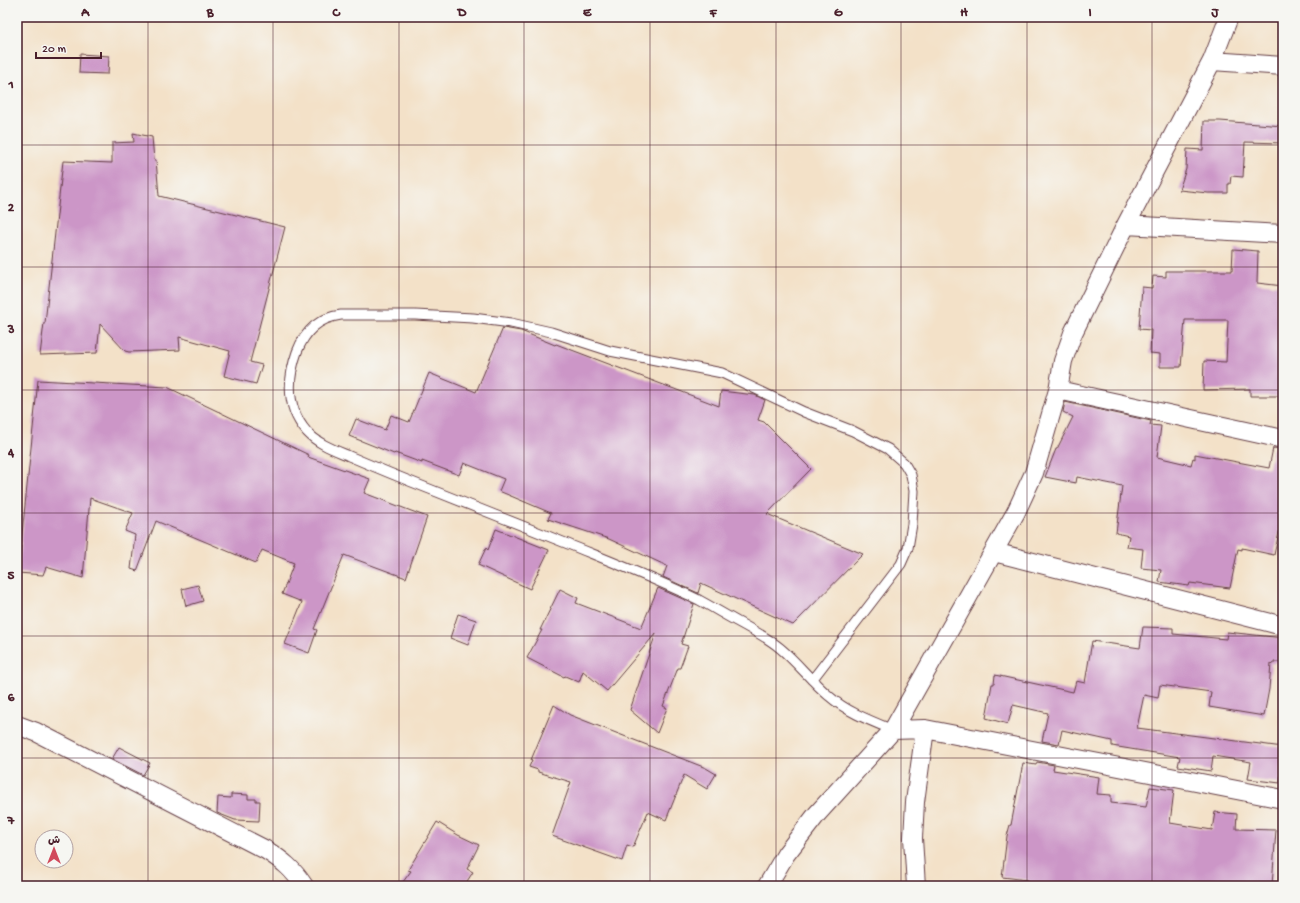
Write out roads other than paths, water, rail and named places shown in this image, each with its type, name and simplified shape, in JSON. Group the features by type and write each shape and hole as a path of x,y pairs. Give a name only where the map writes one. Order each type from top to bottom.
{"street":[{"path":"767,886 786,854 817,814 893,730 1016,512 1034,473 1058,390 1063,361 1073,333 1126,225 1212,61 1229,17"},
{"path":"1212,61 1283,66"},
{"path":"1126,225 1283,234"},
{"path":"1058,390 1283,439"},
{"path":"994,552 1283,626"},
{"path":"17,725 36,732 266,850 287,864 295,872 304,886"},
{"path":"893,730 925,729 1283,799"},
{"path":"916,886 913,838 915,802 925,729"}],"lane":[{"path":"812,680 901,564 908,548 912,524 914,492 911,475 904,463 888,449 853,431 804,412 722,373 610,351 551,332 511,323 473,318 415,315 340,315 330,316 318,322 306,335 298,350 291,371 290,393 292,406 299,420 308,433 322,444 390,474 633,570 700,600 778,646 792,659 812,680 830,697 854,713 893,730"}]}
